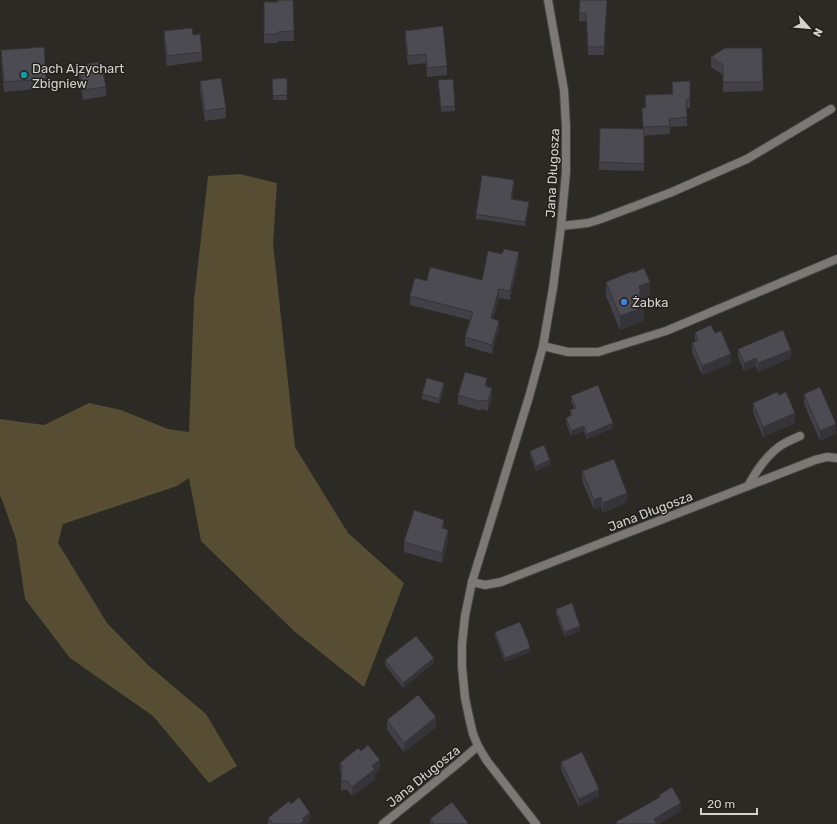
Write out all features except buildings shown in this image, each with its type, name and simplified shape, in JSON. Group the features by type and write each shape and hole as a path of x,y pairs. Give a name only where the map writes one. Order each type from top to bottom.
{"street":[{"name":"Jana Długosza","path":"536,824 491,765 478,746 473,734 466,705 462,667 462,644 465,616 472,582 529,397 543,346 553,288 566,172 566,127 564,90 548,0"},
{"path":"561,226 588,223 598,220 672,192 747,159 831,109"},
{"path":"543,346 568,352 598,352 666,330 837,259"},
{"path":"748,486 756,471 771,454 786,442 800,436"},
{"name":"Jana Długosza","path":"472,582 485,585 501,582 815,460 827,457 837,458"},
{"name":"Jana Długosza","path":"383,824 478,746"}],"shaded area":[{"path":"240,174 277,183 273,243 295,447 348,533 404,583 364,687 294,631 201,541 189,478 177,486 63,524 58,543 107,623 148,665 206,714 237,766 209,783 153,716 70,658 25,599 16,539 1,497 0,498 0,419 44,425 89,403 121,410 168,429 189,432 194,300 208,176"}],"place":[{"name":"Dach Ajzychart Zbigniew","path":"24,75"},
{"name":"Żabka","path":"624,302"}]}
